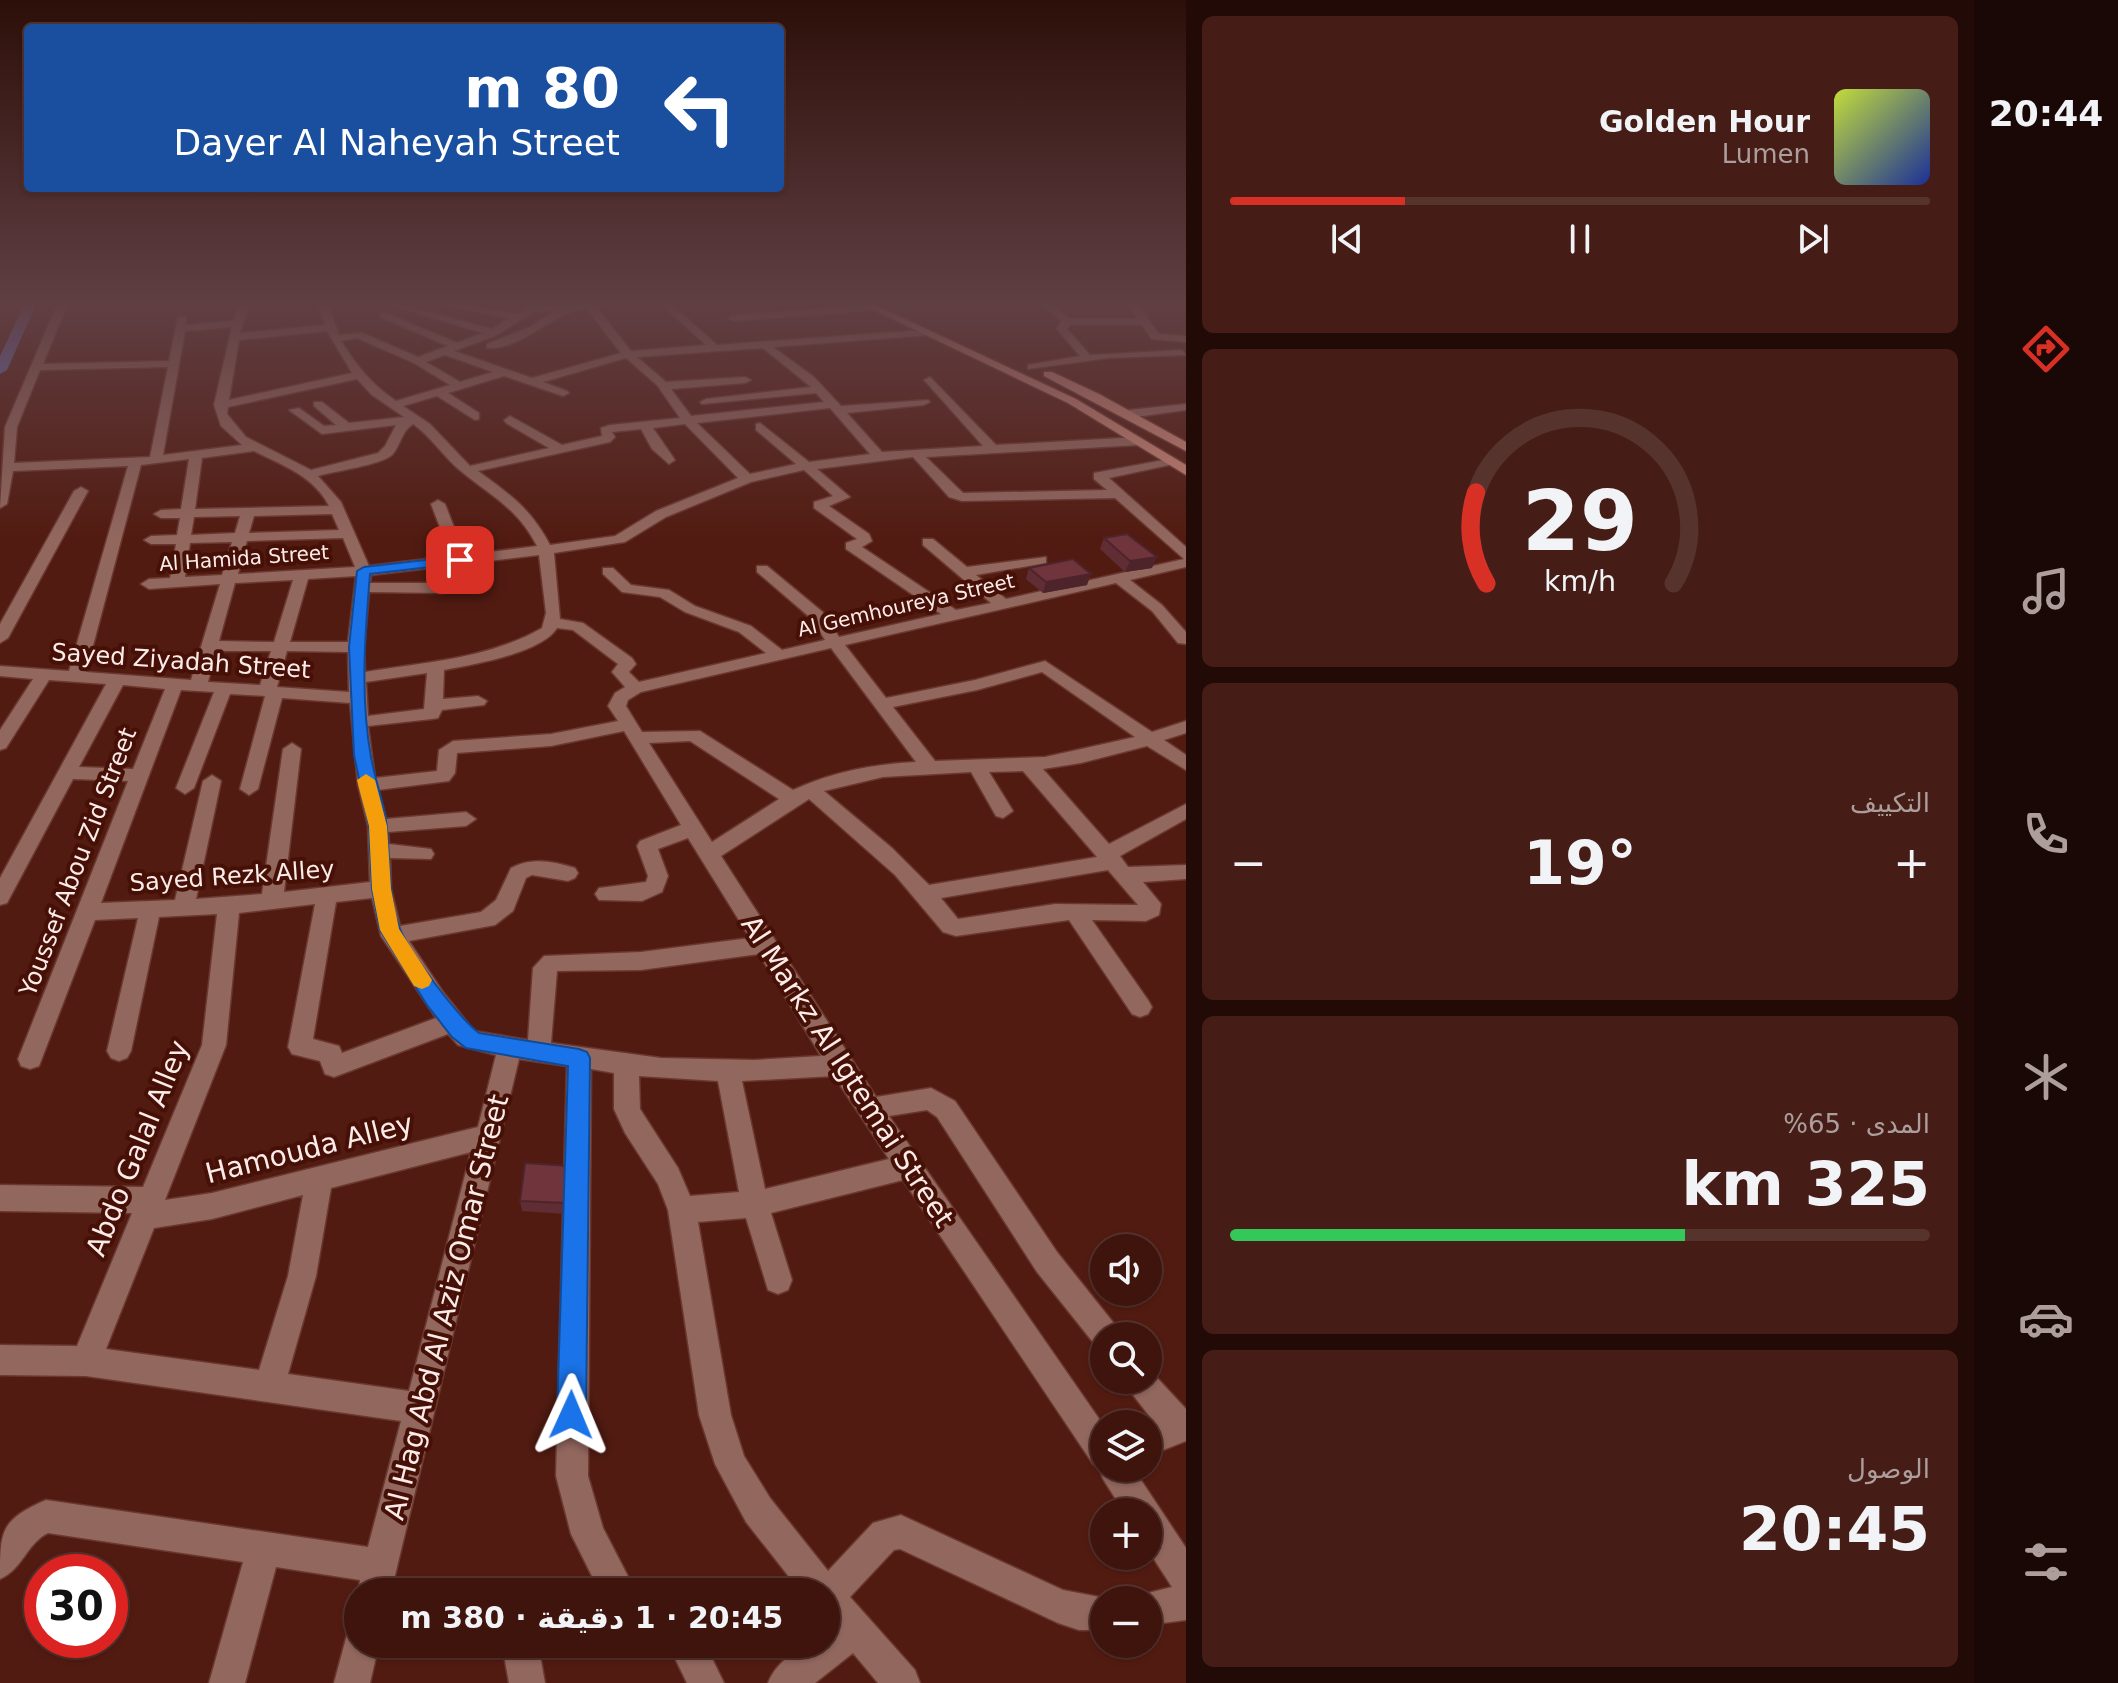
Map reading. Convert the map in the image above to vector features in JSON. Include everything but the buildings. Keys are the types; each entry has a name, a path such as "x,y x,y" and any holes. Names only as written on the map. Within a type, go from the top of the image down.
{"main road":[{"path":"1034,384 1072,401 1186,471"},
{"path":"1068,384 1186,447"},
{"path":"1072,401 1095,396"}],"street":[{"path":"0,504 11,427 31,384"},
{"path":"156,459 169,384"},
{"path":"225,384 220,405 225,423 232,432 256,447 309,474 326,490 364,571 356,647 357,688 367,785 381,850 381,889 392,936 453,1022 474,1041 626,1065 728,1071 840,1065"},
{"path":"220,405 320,384"},
{"path":"369,384 392,406 426,427 467,470 512,502 530,520 546,550 553,623 577,626 626,662 620,672 635,688 621,697 617,706 630,732"},
{"path":"455,384 459,386"},
{"path":"392,406 467,384"},
{"path":"540,384 563,393"},
{"path":"660,384 688,421 747,479"},
{"path":"663,386 697,384"},
{"path":"814,384 879,456"},
{"path":"933,384 993,449"},
{"path":"706,402 820,389"},
{"path":"439,392 475,416"},
{"path":"467,470 608,438 605,431 608,430 837,407 924,402"},
{"path":"318,404 346,427"},
{"path":"1129,414 1186,407"},
{"path":"295,410 320,429 411,420"},
{"path":"309,474 382,456 390,448 399,426 411,420"},
{"path":"510,420 560,449"},
{"path":"645,425 654,444 669,460"},
{"path":"760,427 843,498 819,505 864,539 851,546 954,616"},
{"name":"Al Hamida Street","path":"149,584 364,571 620,539 670,510 747,479 804,466 916,453 1139,441"},
{"path":"7,467 136,461 256,447"},
{"path":"916,453 954,494 962,497 1118,494"},
{"path":"177,583 196,455"},
{"path":"76,677 136,461"},
{"path":"1170,461 1099,475 1186,555"},
{"path":"0,638 81,491"},
{"path":"438,504 460,560"},
{"path":"161,514 338,510"},
{"path":"198,686 248,512"},
{"path":"151,540 348,534"},
{"path":"928,542 1002,604"},
{"path":"964,572 1041,560"},
{"name":"Al Gemhoureya Street","path":"635,688 1186,563"},
{"path":"762,569 819,617 834,642 932,770"},
{"path":"608,571 627,589 664,593 690,609 745,629 779,655"},
{"path":"249,789 281,646 302,575"},
{"path":"1121,580 1157,608 1184,640"},
{"path":"362,587 443,588"},
{"name":"Sayed Ziyadah Street","path":"0,671 271,692 357,688 436,664 524,644 540,636 553,623"},
{"path":"209,646 356,647"},
{"path":"359,722 432,714 436,664"},
{"path":"882,704 977,685 1045,666 1186,764"},
{"path":"0,744 44,674"},
{"path":"0,897 117,680"},
{"name":"Youssef Abou Zid Street","path":"30,1059 175,684"},
{"path":"185,788 224,688"},
{"path":"434,705 478,701"},
{"path":"707,855 801,795 854,776 1028,764 1100,754 1186,727"},
{"path":"367,785 442,777 446,773 448,750 453,747 630,732 694,735 801,795 884,849 926,893 951,926 959,929 1034,914 1149,911 1150,904 1028,764"},
{"name":"Al Markz Al Igtemai Street","path":"630,732 840,1065 1090,1432"},
{"path":"272,901 292,749"},
{"path":"977,767 1003,811"},
{"path":"68,773 139,775"},
{"path":"184,908 212,781"},
{"path":"1115,864 1186,811"},
{"path":"378,826 466,819"},
{"path":"606,894 642,893 655,887 658,876 647,846 691,829"},
{"path":"381,850 424,854"},
{"path":"926,893 1115,864 1186,872"},
{"path":"392,936 487,919 505,905 518,873 529,867 568,873"},
{"name":"Sayed Rezk Alley","path":"86,912 229,906 381,889"},
{"path":"327,895 299,1046 330,1053 334,1067 453,1022"},
{"name":"Abdo Galal Alley","path":"86,1361 214,1045 229,906"},
{"path":"119,1051 150,910"},
{"path":"1074,911 1140,1007"},
{"name":"Al Hag Abd Al Aziz Omar Street","path":"378,1578 488,1136 525,1050 544,968 552,962 641,961 764,945"},
{"path":"579,1058 572,1476 588,1534 612,1578"},
{"path":"626,1065 627,1109 634,1125 669,1177 682,1210 715,1415 731,1464 758,1510 812,1578"},
{"path":"728,1071 755,1204 778,1280"},
{"path":"870,1109 931,1099 946,1109 1047,1262 1095,1322"},
{"name":"Hamouda Alley","path":"0,1198 147,1208 212,1206 488,1136"},
{"path":"682,1210 755,1204 909,1166"},
{"path":"269,1387 302,1276 319,1179"},
{"path":"0,1360 86,1361 421,1408"},
{"path":"1153,1394 1182,1426 1162,1434"},
{"name":"Al Hag Abd Al Aziz Omar Street","path":"0,1562 28,1525 46,1516 264,1549 374,1578"},
{"path":"840,1580 885,1535 901,1532 1058,1606 1090,1613"},
{"path":"1162,1541 1186,1578"},
{"path":"227,1683 264,1549"},
{"path":"1162,1606 1186,1603"},
{"path":"840,1613 902,1683"},
{"path":"786,1683 854,1630"},
{"path":"352,1683 358,1658"},
{"path":"523,1658 527,1683"},
{"path":"693,1658 706,1683"}],"slow traffic":[{"path":"366,780 378,826 381,889 390,930 422,980"}],"route":[{"path":"460,560 364,571 356,647 362,755 378,826 381,889 390,930 435,999 466,1038 579,1058 571,1415"}]}
